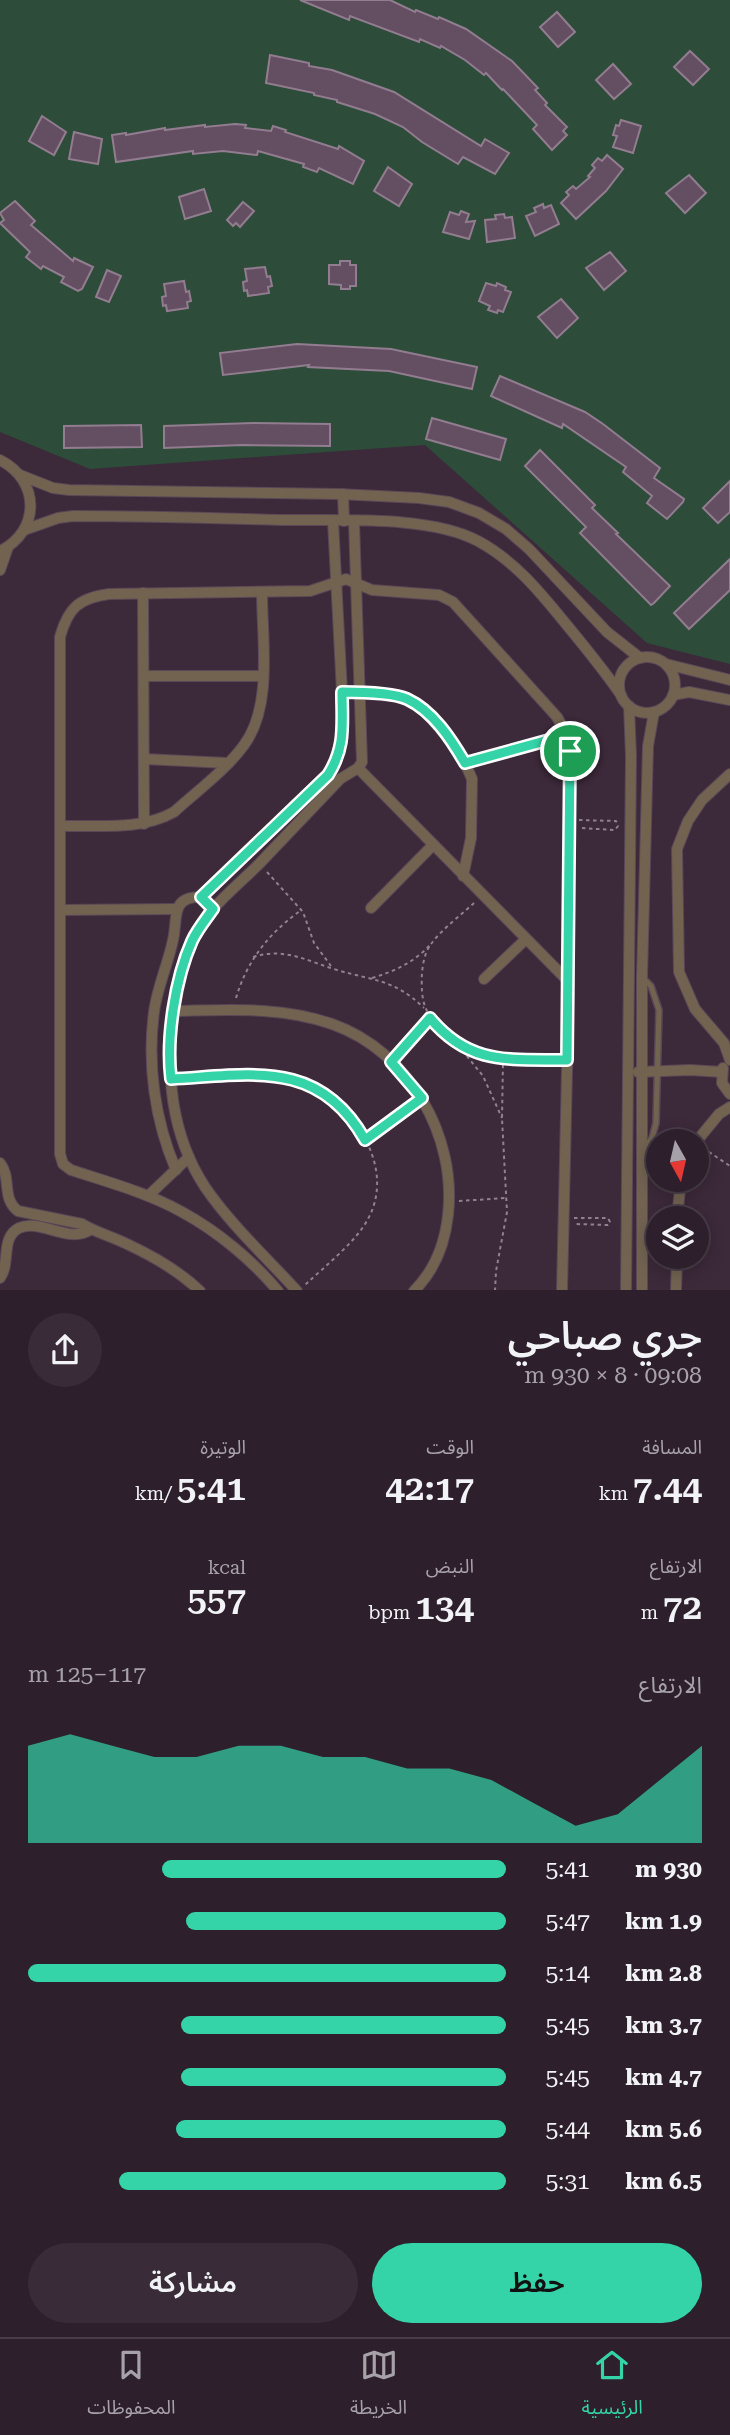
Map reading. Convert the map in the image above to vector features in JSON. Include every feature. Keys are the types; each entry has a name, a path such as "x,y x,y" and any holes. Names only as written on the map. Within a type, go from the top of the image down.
{"street":[{"path":"0,460 20,475 27,488 31,502 24,530"},
{"path":"20,475 53,488 69,490 343,494 449,502 479,513 506,529 529,549 607,632 640,658"},
{"path":"298,1290 224,1211 189,1157 179,1128 171,1079 170,1040 180,977 193,939 213,909 340,779 358,768 362,757 357,582 344,521 343,494"},
{"path":"0,570 4,549 24,530 50,520 73,516 419,524 476,540 501,555 524,574 606,673 629,706 641,712 654,712 666,705 675,688 673,675 666,664"},
{"path":"176,1170 165,1146 151,1054 154,1011 174,938 177,909 187,899 201,897 321,784 335,765 342,743 342,692 335,582 344,521"},
{"path":"278,1290 211,1229 148,1196 71,1170 63,1164 60,1154 60,637 65,620 76,605 91,596 310,591 323,589 346,579 372,590 439,595 453,602 557,717 567,735 570,751 569,982 562,1290"},
{"path":"143,593 144,824"},
{"path":"61,826 144,824 160,820 174,812 244,745 256,724 262,701 262,593"},
{"path":"621,695 620,682 624,669 640,658 654,658 666,664 730,680"},
{"path":"144,676 263,676"},
{"path":"342,692 404,697 421,706 452,742 472,779 471,838 463,876"},
{"path":"673,695 689,692 730,700"},
{"path":"626,1290 631,770 629,706"},
{"path":"642,1290 642,977 649,746 654,712"},
{"path":"342,743 360,742"},
{"path":"144,759 227,763"},
{"path":"358,768 569,982"},
{"path":"730,774 702,800 688,821 677,849 679,972 695,1009 724,1043 730,1060 722,1072 722,1083 730,1094"},
{"path":"371,908 433,845"},
{"path":"201,897 213,909"},
{"path":"61,910 177,909"},
{"path":"484,979 526,939"},
{"path":"174,1011 266,1009 334,1025 364,1041 391,1062 422,1098 440,1137 447,1169 449,1201 446,1231 436,1261 424,1287 414,1290"},
{"path":"628,1071 722,1072"},
{"path":"707,1129 719,1114 730,1107"},
{"path":"148,1196 189,1157"},
{"path":"0,1163 5,1171 8,1198 13,1207 23,1213 86,1225 90,1230 159,1260 200,1290"},
{"path":"0,1278 5,1269 7,1242 16,1230 27,1226 79,1234 90,1230"},
{"path":"676,1290 677,1269"}],"lane":[{"path":"642,977 651,986 659,1010 655,1130 649,1144 642,1151"}],"path":[{"path":"465,763 567,735"},
{"path":"616,821 618,826 615,830 569,824 616,821"},
{"path":"259,863 303,912 310,935 319,951 335,969"},
{"path":"371,979 410,963 482,895"},
{"path":"233,1010 239,988 253,957 270,936 300,911"},
{"path":"430,944 423,970 423,997 430,1018 447,1037 472,1052 503,1059 567,1060"},
{"path":"253,957 289,953 396,986 426,1010"},
{"path":"391,1062 430,1018"},
{"path":"457,1044 483,1076 502,1119"},
{"path":"495,1290 496,1271 508,1212 502,1119 503,1059"},
{"path":"171,1079 264,1074 297,1080 317,1090 342,1109 365,1140 375,1162 377,1191 372,1210 358,1233 298,1290"},
{"path":"365,1140 422,1098"},
{"path":"709,1152 730,1166"},
{"path":"449,1201 507,1198"},
{"path":"608,1218 610,1222 608,1225 564,1221 608,1218"}],"green space":[{"path":"0,0 730,0 730,664 647,643 425,445 90,469 0,432"}],"building":[{"path":"300,0 390,0 415,12 416,10 438,19 439,17 466,29 512,61 538,88 535,90 547,103 545,105 567,127 563,131 567,135 552,150 533,129 537,125 486,73 484,75 441,46 440,48 420,39 419,42 350,16 349,20"},
{"path":"557,12 575,32 558,47 540,27"},
{"path":"690,51 709,69 693,85 674,67"},
{"path":"270,55 309,63 309,66 332,70 394,92 481,146 485,139 509,153 495,174 463,157 458,164 403,127 375,114 314,93 266,83"},
{"path":"613,64 631,84 614,99 596,80"},
{"path":"42,116 66,132 54,155 29,141"},
{"path":"621,120 641,126 633,153 613,147 617,136 613,135"},
{"path":"235,124 271,131 273,126 338,149 339,146 364,161 353,184 319,168 317,172 303,167 304,164 258,151 257,155 223,151 193,154 193,151 116,162 112,135 165,128"},
{"path":"74,132 102,139 98,164 69,159"},
{"path":"607,155 623,169 606,191 576,219 561,203 569,195 566,192 573,186 576,189 590,177 588,176 595,168 592,165 598,158 602,161"},
{"path":"388,167 412,184 399,206 374,191"},
{"path":"689,175 706,193 685,213 666,193"},
{"path":"204,189 211,211 185,219 179,197"},
{"path":"15,201 35,221 31,225 73,261 74,258 93,267 82,289 78,291 61,282 64,277 43,266 41,269 26,257 30,252 0,223 4,220 0,213"},
{"path":"243,202 254,211 240,227 236,223 233,226 227,220"},
{"path":"543,204 544,208 551,205 559,224 535,236 526,216 536,212 534,208"},
{"path":"461,211 469,214 466,222 475,221 469,239 443,232 450,212 459,215"},
{"path":"504,214 505,218 512,217 515,238 487,242 485,220 496,219 495,215"},
{"path":"610,252 626,271 604,290 586,268"},
{"path":"340,261 350,261 350,265 356,265 356,286 350,286 350,289 329,284 329,265 340,265"},
{"path":"265,267 272,286 268,287 269,293 248,296 243,282 247,281 245,269"},
{"path":"107,270 121,276 109,302 96,297"},
{"path":"184,281 191,301 187,302 188,308 167,311 162,297 166,296 164,284"},
{"path":"486,283 496,286 497,283 511,292 503,312 488,310 490,306 479,301"},
{"path":"561,299 578,318 557,338 538,317"},
{"path":"297,344 391,349 477,367 472,389 389,371 308,367 309,365 223,375 220,353"},
{"path":"500,376 585,412 603,424 660,468 654,478 684,499 683,502 667,519 647,503 652,496 623,472 626,467 563,424 562,428 491,396"},
{"path":"432,418 506,439 500,460 426,439"},
{"path":"330,424 330,446 164,448 164,426"},
{"path":"141,425 142,447 64,448 64,426"},
{"path":"540,450 595,505 592,508 618,533 616,534 670,586 654,603 651,605 580,533 586,527 525,466"},
{"path":"730,481 730,512 718,523 703,508"},
{"path":"730,559 730,590 689,629 674,613"}],"route":[{"path":"342,692 404,697 421,706 452,742 465,763 567,735 570,751 567,1060 503,1059 472,1052 447,1037 430,1018 391,1062 422,1098 365,1140 342,1109 327,1096 297,1080 264,1074 171,1079 170,1040 177,988 193,939 213,909 201,897 321,784 335,765 342,743 342,692"}]}
